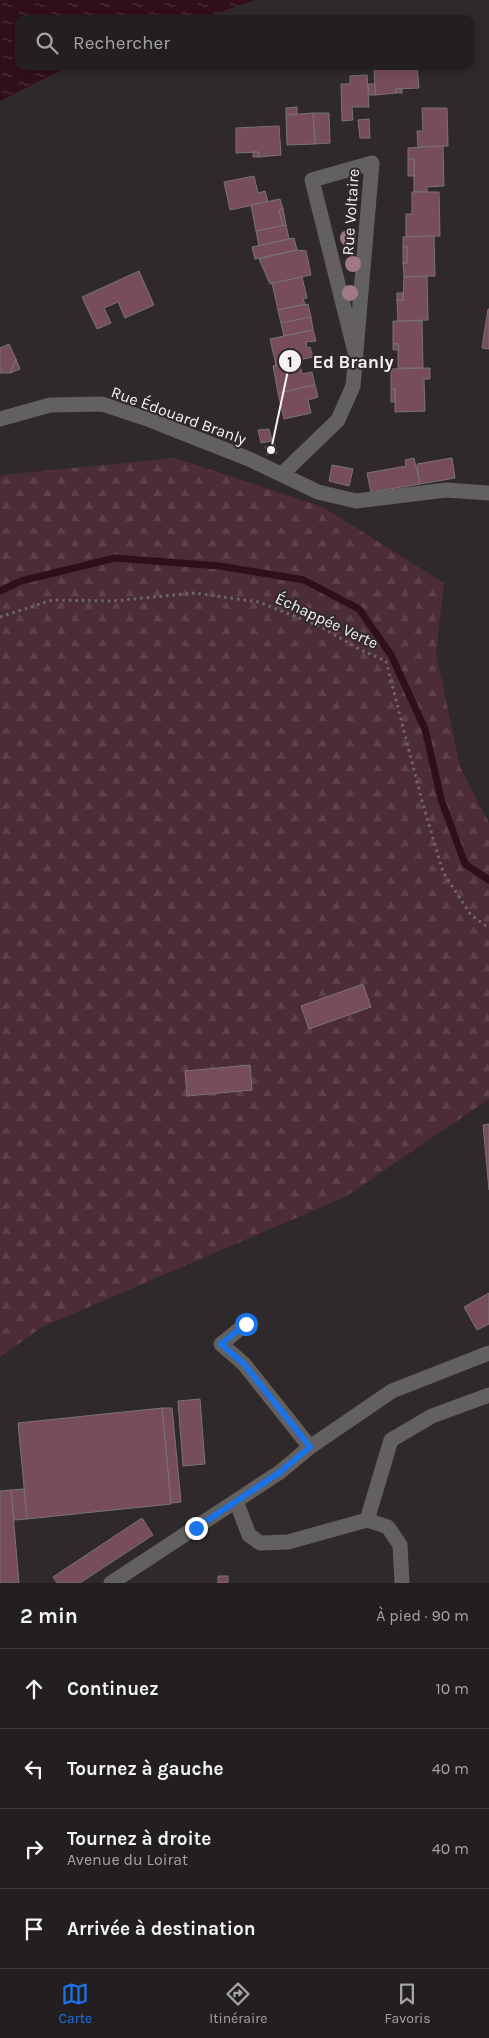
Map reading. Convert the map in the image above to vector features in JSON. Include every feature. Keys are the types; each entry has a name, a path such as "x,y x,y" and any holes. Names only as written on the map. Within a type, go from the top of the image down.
{"street":[{"name":"Rue Voltaire","path":"282,474 338,420 353,386 356,356 372,163 312,180 356,356"},
{"name":"Rue Édouard Branly","path":"0,419 50,405 102,404 150,420 282,474 318,492 356,501 446,490 489,493"},
{"path":"246,1324 221,1344 244,1364 310,1447"},
{"path":"111,1583 135,1577 236,1502 280,1472 310,1447 392,1391 489,1353"},
{"path":"367,1520 391,1440 432,1416 489,1395"},
{"path":"236,1502 249,1534 260,1543 288,1542 367,1520 388,1527 400,1545 402,1583"}],"path":[{"name":"Échappée Verte","path":"0,617 52,600 112,601 195,593 259,602 319,626 359,649 386,661 422,801 444,872 471,915 489,928"}],"green space":[{"path":"175,458 323,507 444,583 436,653 460,767 489,823 489,1099 345,1197 42,1327 0,1357 0,477 2,475"}],"water":[{"path":"0,0 255,0 212,15 15,15 15,70 61,70 0,101"}],"building":[{"path":"374,70 417,70 419,88 396,89 396,93 375,95"},
{"path":"367,75 369,107 352,107 353,120 342,121 341,84 350,84 350,76"},
{"path":"368,84 375,84 375,95 369,95"},
{"path":"396,89 402,89 402,93 396,93"},
{"path":"297,107 297,114 286,115 286,108"},
{"path":"422,108 447,108 448,146 418,147 417,131 423,131"},
{"path":"313,113 329,113 330,143 315,144"},
{"path":"313,113 315,144 287,145 286,115"},
{"path":"369,119 370,138 360,138 358,120"},
{"path":"279,126 281,155 259,157 258,152 236,153 236,128"},
{"path":"443,146 444,186 427,187 427,192 414,192 414,159 408,159 408,148"},
{"path":"253,152 258,152 259,157 253,157"},
{"path":"408,159 414,159 414,176 408,176"},
{"path":"254,176 258,193 265,191 268,202 230,210 224,182"},
{"path":"412,192 439,192 440,236 406,237 406,214 412,214"},
{"path":"280,199 283,209 279,210 283,226 256,231 251,205"},
{"path":"283,209 286,225 283,226 279,210"},
{"path":"286,225 289,239 259,246 256,231"},
{"path":"434,236 435,276 404,277 403,263 407,263 407,247 403,247 403,237"},
{"path":"294,238 297,250 255,259 252,247"},
{"path":"403,247 407,247 407,263 403,263"},
{"path":"297,250 306,251 311,275 270,284 259,259"},
{"path":"139,271 154,305 125,318 118,302 104,308 111,323 97,329 82,297"},
{"path":"427,276 428,320 398,321 397,300 403,300 404,277"},
{"path":"302,277 307,298 303,299 305,304 278,310 272,283"},
{"path":"397,293 403,293 403,300 397,300"},
{"path":"308,304 311,317 281,323 278,310"},
{"path":"489,309 489,349 482,348"},
{"path":"311,317 313,330 284,336 281,323"},
{"path":"393,321 422,321 423,368 398,368 398,344 393,344"},
{"path":"313,330 316,341 306,342 307,348 310,347 313,357 276,365 270,339"},
{"path":"9,344 16,359 10,373 0,373 0,348"},
{"path":"393,344 398,344 399,350 393,350"},
{"path":"16,359 20,369 10,373"},
{"path":"299,360 302,374 312,372 315,385 278,393 273,366"},
{"path":"430,368 430,379 424,379 425,411 395,412 395,389 391,389 391,369"},
{"path":"315,385 318,397 308,400 311,413 284,419 278,393"},
{"path":"391,389 395,389 395,402 391,402"},
{"path":"269,429 272,441 261,443 258,430"},
{"path":"275,445 277,453 267,455 265,447"},
{"path":"414,458 420,484 371,492 367,473 406,466 405,460"},
{"path":"452,458 455,478 420,484 417,464"},
{"path":"332,465 353,469 349,486 329,481"},
{"path":"363,984 371,1007 309,1029 301,1006"},
{"path":"250,1065 252,1090 187,1096 185,1071"},
{"path":"489,1124 489,1190 483,1125"},
{"path":"489,1293 489,1324 477,1330 464,1307"},
{"path":"200,1399 205,1464 183,1466 178,1401"},
{"path":"162,1408 172,1408 181,1502 171,1503"},
{"path":"162,1408 171,1504 27,1519 18,1423"},
{"path":"24,1489 27,1519 14,1520 11,1490"},
{"path":"11,1490 19,1583 0,1583 0,1491"},
{"path":"142,1518 153,1535 80,1583 57,1583 53,1577"},
{"path":"218,1576 228,1576 228,1583 218,1583"}],"waterway":[{"path":"0,591 21,581 115,558 220,566 304,580 359,609 391,655 425,729 441,799 465,864 489,880"}],"place":[{"name":"Ed Branly","path":"271,450"}],"route":[{"path":"196,1528 280,1472 310,1447 244,1364 221,1344 246,1324"}]}
